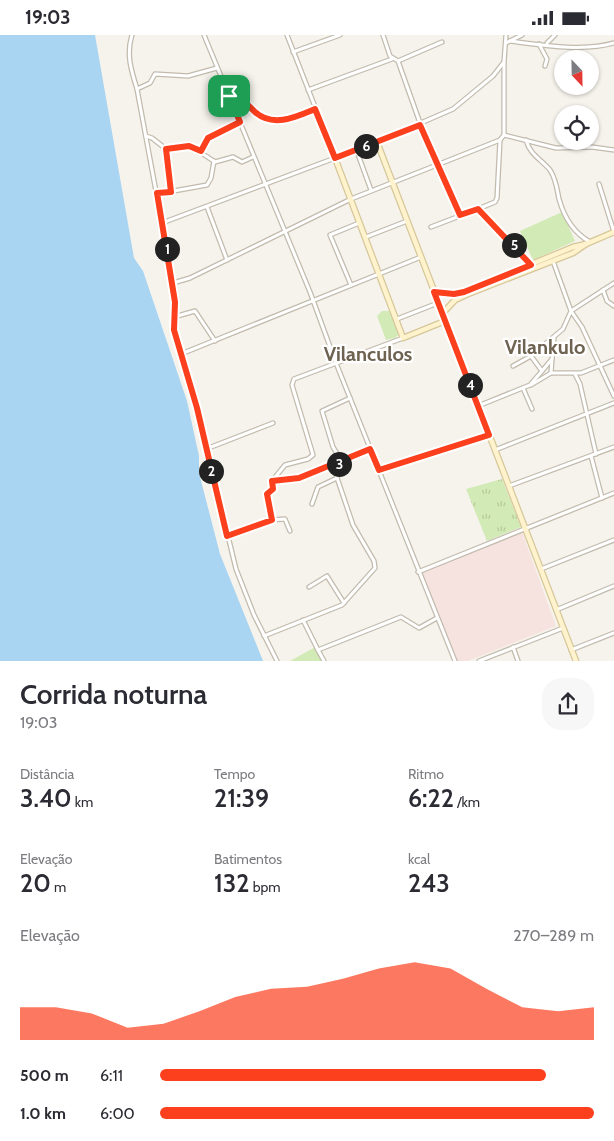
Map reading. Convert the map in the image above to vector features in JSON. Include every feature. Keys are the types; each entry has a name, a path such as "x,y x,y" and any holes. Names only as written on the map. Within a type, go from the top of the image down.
{"main road":[{"path":"445,321 403,337 335,158 377,142 576,661"},
{"path":"434,292 454,294 464,292 569,248 576,248 614,233"},
{"path":"569,248 571,254"},
{"path":"442,314 460,297 571,254 576,248"}],"street":[{"path":"132,35 129,55 173,283 175,302 174,330 240,580 277,661"},
{"path":"204,35 285,230 350,399 455,661"},
{"path":"162,223 335,158 287,35"},
{"path":"294,52 340,35"},
{"path":"383,35 392,59"},
{"path":"173,283 190,278 350,199 500,140 504,135 506,35"},
{"path":"506,43 522,35"},
{"path":"546,44 555,35"},
{"path":"510,41 601,46 614,43"},
{"path":"308,90 392,59 398,61 442,42"},
{"path":"538,43 547,59 545,66"},
{"path":"398,61 420,125 460,215"},
{"path":"377,142 420,125 459,105 493,76 504,62"},
{"path":"137,89 150,83 155,74 188,77 217,68"},
{"path":"229,96 242,100 262,117 270,120 291,119 315,109"},
{"path":"201,151 208,138 240,122"},
{"path":"504,135 556,148 592,147 614,150"},
{"path":"146,136 152,138 166,149 171,192"},
{"path":"431,227 495,201 497,198 500,140"},
{"path":"526,140 531,153 551,172 558,188 560,200 575,231 589,243"},
{"path":"166,149 189,146 201,151 214,161 233,157 242,161 254,157"},
{"path":"356,149 371,190"},
{"path":"157,193 207,185 211,178 214,161"},
{"path":"599,184 614,233"},
{"path":"207,207 227,259"},
{"path":"478,209 531,265"},
{"path":"366,237 407,221"},
{"path":"351,285 330,235 360,223"},
{"path":"181,355 421,257"},
{"path":"552,260 571,311 582,327 614,396"},
{"path":"513,366 531,356 554,338 563,329 571,311 614,283"},
{"path":"603,290 607,301 614,307"},
{"path":"397,319 438,303"},
{"path":"174,317 195,311 215,341"},
{"path":"272,520 267,494 273,489 272,481 285,465 308,459 313,455 292,385 294,379 403,337"},
{"path":"551,373 554,338"},
{"path":"531,356 542,371"},
{"path":"530,385 552,359"},
{"path":"478,406 530,385 551,373 581,373 614,360"},
{"path":"575,373 580,384 596,454"},
{"path":"580,384 581,373"},
{"path":"523,388 532,409"},
{"path":"342,462 334,447 322,411 350,399"},
{"path":"495,450 614,403"},
{"path":"206,449 273,423"},
{"path":"379,470 489,435"},
{"path":"509,487 614,447"},
{"path":"272,481 299,478 333,466 370,449"},
{"path":"591,456 602,498"},
{"path":"264,636 344,603 372,572 375,565 353,525 333,466"},
{"path":"312,504 318,487 337,478"},
{"path":"418,571 614,493"},
{"path":"227,536 272,520 285,519 290,531"},
{"path":"540,569 614,540"},
{"path":"415,562 426,568"},
{"path":"309,587 327,576 344,603"},
{"path":"556,610 614,586"},
{"path":"318,650 401,617 419,628 437,618"},
{"path":"303,620 324,661"},
{"path":"479,661 563,628"},
{"path":"571,650 614,633"},
{"path":"514,647 518,661"}],"shaded area":[{"path":"522,532 556,626 468,661 456,661 421,573"}],"green space":[{"path":"562,212 575,241 533,260 520,231"},
{"path":"382,311 389,311 394,320 398,335 395,338 386,340 377,316"},
{"path":"502,479 521,527 487,541 466,489"},
{"path":"317,646 323,661 290,661"}],"water":[{"path":"0,35 95,35 134,258 143,271 187,401 199,456 199,473 220,554 263,661 0,661"}],"district":[{"name":"Vilankulo","path":"545,347"},
{"name":"Vilanculos","path":"368,354"}],"route":[{"path":"229,96 242,100 256,113 270,120 291,119 315,109 335,158 420,125 431,154 443,172 460,215 478,209 531,265 464,292 454,294 434,292 489,435 414,457 379,470 370,449 333,466 299,478 272,481 273,489 267,492 267,494 272,520 227,536 197,408 173,327 175,302 173,283 157,193 171,192 166,149 189,146 201,151 208,138 240,122 229,96"}]}
